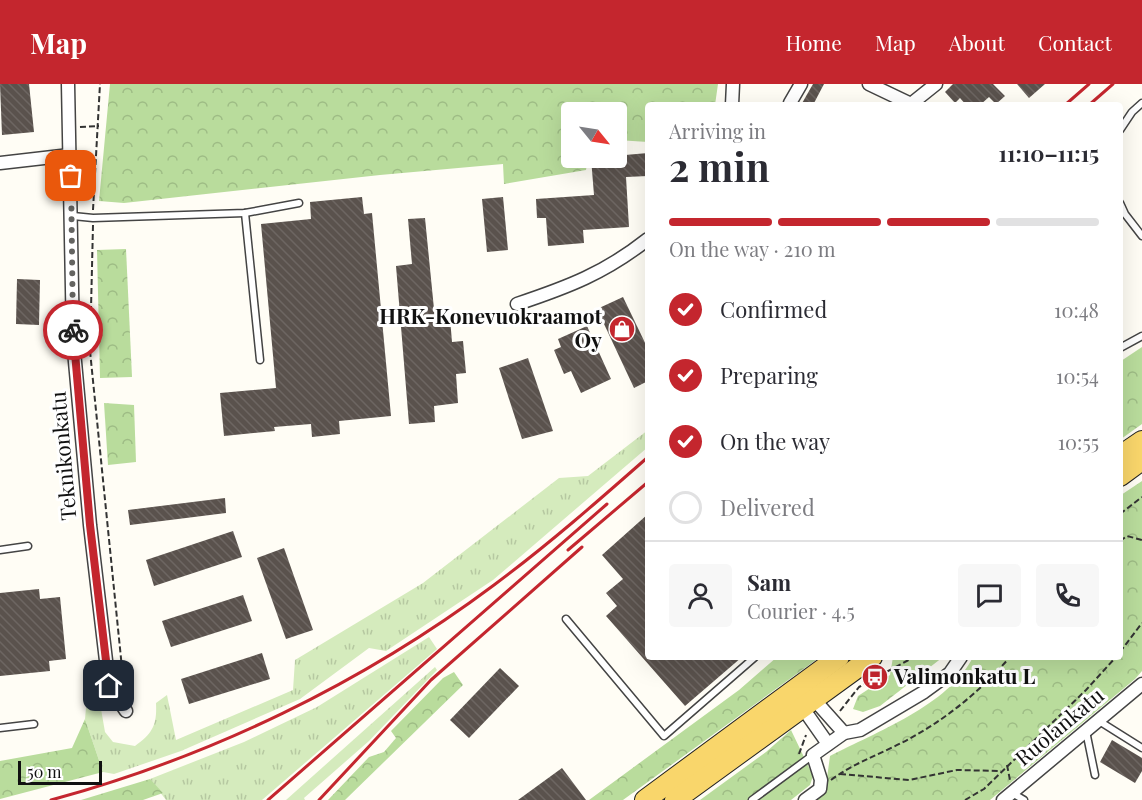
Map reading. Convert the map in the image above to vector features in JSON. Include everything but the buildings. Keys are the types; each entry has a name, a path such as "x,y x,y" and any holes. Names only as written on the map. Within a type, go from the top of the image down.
{"main road":[{"path":"1123,454 1142,441"},
{"path":"1123,474 1142,460"},
{"path":"645,800 835,660"},
{"path":"675,800 868,660"}],"street":[{"name":"Teknikonkatu","path":"68,84 73,216 73,340 90,525 109,686 126,711"},
{"path":"732,102 733,84"},
{"path":"791,102 801,84"},
{"path":"869,84 908,102"},
{"path":"914,102 936,84"},
{"path":"0,163 70,155"},
{"path":"516,304 579,283 626,256 645,241"},
{"path":"805,800 820,789 821,780 808,759 844,733 860,730 924,692 950,673 959,660"},
{"name":"Ruolankatu","path":"1009,798 1142,684"},
{"path":"797,688 808,703 816,728 828,744"},
{"path":"808,703 831,717 844,733"}],"lane":[{"path":"1123,126 1132,112 1142,103"},
{"path":"73,216 93,218 245,213 300,203"},
{"path":"1123,210 1142,237"},
{"path":"245,213 260,360"},
{"path":"1123,346 1142,336"},
{"path":"0,550 28,546"},
{"path":"566,619 664,736 752,660"},
{"path":"1098,720 1142,748"},
{"path":"0,728 34,724"},
{"path":"1086,731 1095,775"},
{"path":"752,800 808,759"},
{"path":"1009,798 1024,800"}],"path":[{"path":"100,84 93,218 90,351 124,688"},
{"path":"69,128 99,126"},
{"path":"1123,512 1142,497"},
{"path":"1123,539 1127,536 1142,540"},
{"path":"1123,648 1142,622"},
{"path":"831,717 838,713 859,687 908,660"},
{"path":"820,789 840,774 927,728 970,697 1007,660"},
{"path":"965,800 984,789 1086,690 1113,660"},
{"path":"808,759 798,753 807,734 816,728"},
{"path":"840,774 909,780 957,770 1002,771"}],"green space":[{"path":"110,84 718,84 715,102 645,102 645,142 627,141 627,102 561,102 561,168 586,168 586,170 504,184 503,164 124,203 99,201"},
{"path":"126,249 132,377 100,378 97,250"},
{"path":"1142,347 1142,424 1123,438 1123,360"},
{"path":"104,403 134,405 136,462 108,465"},
{"path":"645,432 645,450 493,580 386,651 369,648 300,699 181,751 114,774 103,772 85,719 86,708 101,709 105,732 113,742 135,746 153,728 156,703 167,695 176,740 293,690 295,660 423,583 559,478 588,476"},
{"path":"1142,481 1142,671 1135,679 990,800 816,800 825,793 830,756 910,716 947,689 962,674 971,660 1123,660 1123,494"},
{"path":"429,637 437,649 262,800 166,800 150,779 244,742 317,707"},
{"path":"774,660 816,660 623,800 589,800 739,690"},
{"path":"892,660 939,660 880,706 863,712 853,709 858,696 890,675"},
{"path":"435,667 437,670 369,741 304,798 305,800 286,800"},
{"path":"454,672 463,685 345,800 328,800 369,757 384,752 396,738 391,731 443,678"},
{"path":"85,719 103,772 0,799 0,761 72,748"},
{"path":"791,730 813,776 810,785 791,800 700,800 766,752"},
{"path":"150,779 163,793 143,800 81,800"}],"railway":[{"path":"1068,102 1089,84"},
{"path":"1092,102 1113,84"},
{"path":"51,800 169,762 226,739 338,685 444,621 494,585 553,539 645,460"},
{"path":"568,550 645,485"},
{"path":"268,800 607,504"},
{"path":"319,800 431,680 582,547"}],"way so far":[{"path":"71,176 73,330"}],"place":[{"name":"HRK-Konevuokraamot Oy","path":"622,329"},
{"name":"Valimonkatu L","path":"875,677"}],"route":[{"path":"73,330 90,525 109,686"}]}
